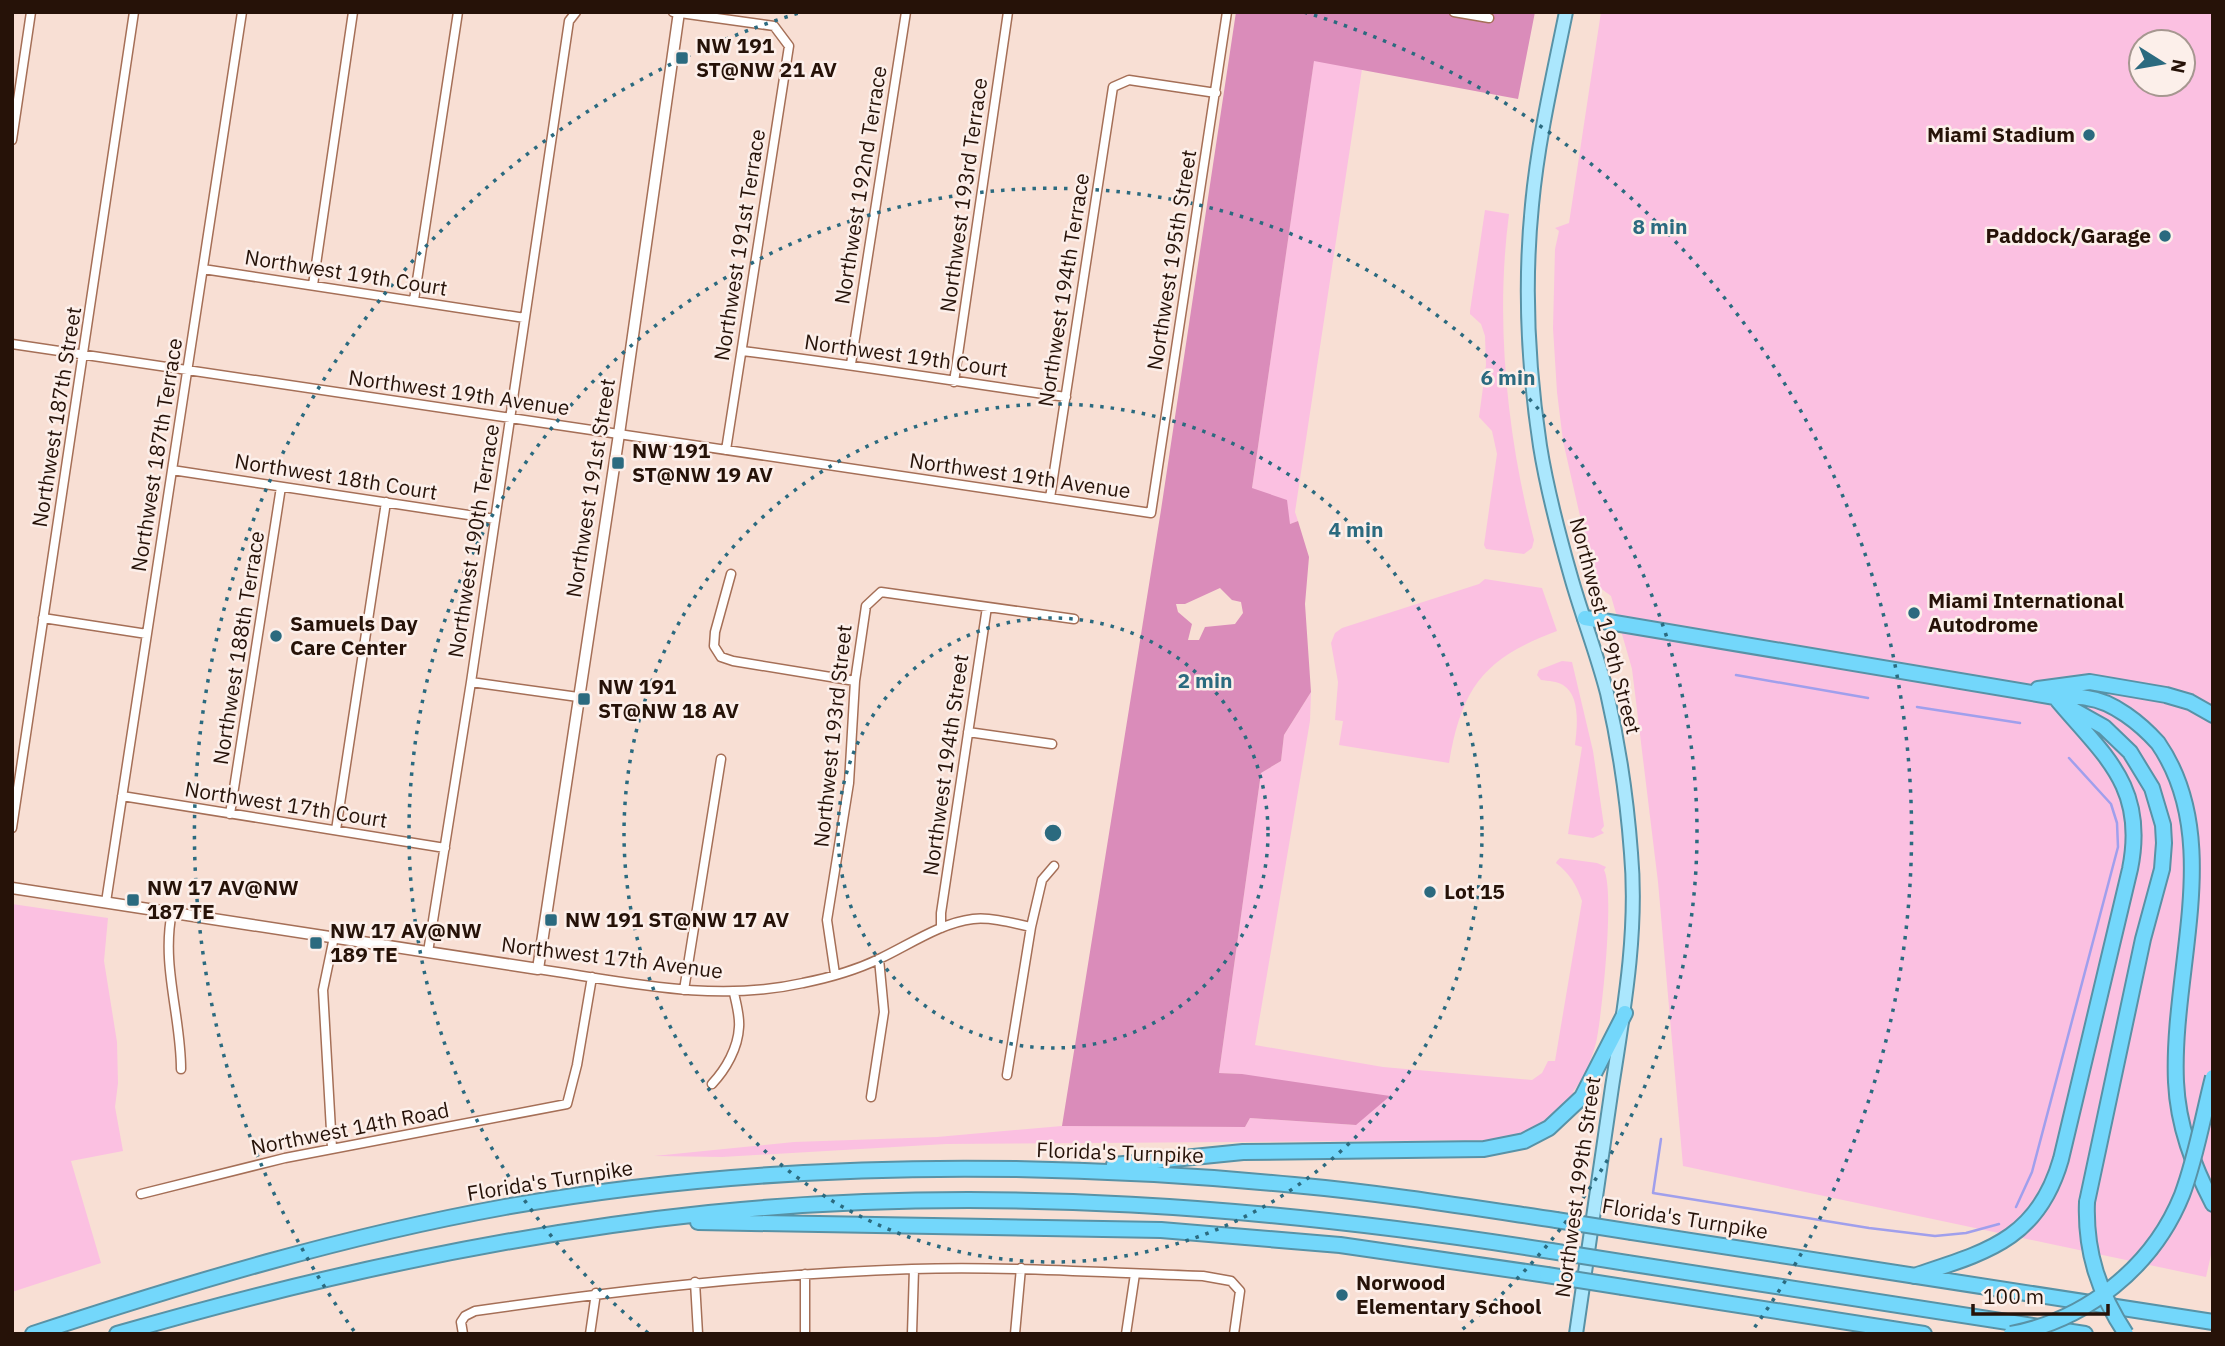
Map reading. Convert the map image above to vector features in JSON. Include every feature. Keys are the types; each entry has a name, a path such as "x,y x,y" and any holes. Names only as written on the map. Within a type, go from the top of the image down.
{"highway":[{"path":"1584,618 2055,696 2090,698 2116,709 2139,724 2171,756 2193,801 2200,830 2202,890 2185,981 2176,1082 2186,1140 2212,1203"},
{"path":"2025,691 2090,682 2166,695 2190,702 2213,715"},
{"path":"2055,696 2082,716 2104,727 2130,752 2152,788 2164,834 2162,869 2143,939 2087,1202 2086,1225 2092,1266 2126,1334"},
{"path":"1914,1276 1979,1254 2000,1245 2018,1232 2045,1199 2061,1159 2130,869 2135,833 2128,797 2119,774 2055,696"},
{"path":"1062,1171 1243,1152 1484,1149 1512,1145 1549,1128 1582,1097 1625,1013"},
{"path":"2011,1334 2046,1325 2091,1303 2126,1276 2153,1246 2181,1197 2192,1164 2213,1077"},
{"name":"Florida's Turnpike","path":"33,1334 189,1284 314,1248 457,1216 659,1186 797,1175 920,1170 1062,1171 1216,1178 1298,1185 1556,1220 2213,1322"},
{"path":"117,1334 284,1290 557,1232 712,1213 836,1204 980,1200 1087,1202 1302,1216 1399,1228 2085,1334"},
{"path":"640,1221 996,1225 1184,1231 1340,1245 1918,1333"}],"main road":[{"name":"Northwest 199th Street","path":"1566,12 1545,117 1532,203 1527,284 1531,367 1540,447 1558,526 1615,732 1632,857 1631,932 1625,1013 1576,1334"}],"street":[{"path":"12,139 31,12"},
{"name":"Northwest 187th Street","path":"12,828 134,12"},
{"name":"Northwest 187th Terrace","path":"106,902 242,12"},
{"path":"313,285 353,12"},
{"path":"414,300 458,12"},
{"name":"Northwest 190th Terrace","path":"428,952 569,22 576,12"},
{"path":"673,12 679,13"},
{"name":"Northwest 192nd Terrace","path":"851,364 906,12"},
{"name":"Northwest 193rd Terrace","path":"954,382 1008,12"},
{"name":"Northwest 195th Street","path":"1151,513 1227,12"},
{"path":"1454,12 1489,18"},
{"name":"Northwest 191st Terrace","path":"679,13 774,26 789,46 726,450"},
{"name":"Northwest 191st Street","path":"537,969 619,434 679,13"},
{"name":"Northwest 194th Terrace","path":"1050,498 1113,87 1129,80 1216,93"},
{"name":"Northwest 19th Court","path":"203,269 525,318"},
{"name":"Northwest 19th Avenue","path":"12,344 1151,513"},
{"name":"Northwest 19th Court","path":"741,351 851,364 954,382 1066,397"},
{"name":"Northwest 18th Court","path":"172,470 495,519"},
{"name":"Northwest 188th Terrace","path":"230,814 281,487"},
{"path":"336,830 386,502"},
{"path":"731,574 715,632 714,646 721,657 855,681"},
{"name":"Northwest 193rd Street","path":"835,974 827,920 849,783 855,681 866,606 881,592 987,607"},
{"path":"987,607 1073,619"},
{"name":"Northwest 194th Street","path":"941,928 941,913 987,607"},
{"path":"43,618 147,635"},
{"path":"471,682 578,697"},
{"path":"968,732 1052,744"},
{"path":"684,990 721,759"},
{"name":"Northwest 17th Court","path":"122,796 445,848"},
{"path":"1007,1075 1031,926 1042,880 1054,866"},
{"name":"Northwest 17th Avenue","path":"12,888 592,977 684,990 734,993 805,983 835,974 879,959 941,928 972,919 1031,926"},
{"path":"172,912 167,938 168,964 181,1069"},
{"path":"332,1148 323,990 334,937"},
{"path":"872,1097 884,1012 879,959"},
{"name":"Northwest 14th Road","path":"141,1194 332,1148 566,1104 577,1065 592,977"},
{"path":"712,1084 726,1067 736,1041 739,1027 734,993"},
{"path":"1015,1334 1021,1268"},
{"path":"463,1334 461,1322 475,1311 596,1293 805,1274 1021,1268 1203,1276 1231,1281 1240,1292 1234,1334"},
{"path":"912,1334 914,1269"},
{"path":"805,1274 805,1334"},
{"path":"1126,1334 1135,1274"},
{"path":"695,1282 698,1334"},
{"path":"590,1334 596,1293"}],"shaded area":[{"path":"1236,12 1535,12 1518,99 1314,61 1252,488 1287,500 1290,524 1298,521 1309,557 1305,604 1311,692 1284,735 1281,761 1261,773 1219,1073 1390,1096 1356,1125 1250,1118 1245,1127 1062,1126 1161,510","holes":["1220,588 1232,600 1241,602 1243,613 1235,624 1205,627 1199,640 1188,640 1192,624 1178,612 1176,604 1185,604"]},
{"name":"Miami International Autodrome","path":"1601,12 2213,12 2213,1246 2206,1277 1683,1166 1658,882 1632,669 1611,596 1599,587 1563,441 1553,328 1555,249 1559,231 1555,228 1569,223"},
{"path":"1314,60 1362,69 1295,512 1298,521 1290,524 1252,488"},
{"path":"1485,210 1509,214 1503,295 1506,378 1517,460 1534,540 1532,548 1524,554 1486,549 1484,545 1497,454 1492,431 1479,417 1486,365 1485,336 1481,324 1470,311"},
{"path":"1485,579 1542,588 1557,631 1512,652 1481,678 1461,714 1449,763 1339,745 1343,721 1335,720 1338,682 1331,643 1335,633 1342,628 1479,584"},
{"path":"1562,661 1572,662 1593,751 1604,826 1601,830 1604,833 1593,838 1568,834 1582,747 1575,745 1576,713 1573,697 1563,685 1541,680 1537,675 1539,670"},
{"path":"1311,692 1310,721 1255,1045 1383,1067 1532,1080 1542,1073 1548,1061 1555,1061 1582,901 1572,880 1556,863 1560,858 1597,863 1606,867 1608,927 1596,1043 1587,1069 1573,1092 1576,1096 1549,1119 1531,1129 1497,1140 946,1144 722,1157 654,1156 794,1142 937,1137 1062,1126 1245,1127 1250,1118 1356,1125 1242,1074 1219,1073 1261,773 1281,761 1284,735"},
{"path":"12,904 108,918 104,961 117,1042 118,1083 115,1107 123,1151 71,1161 101,1263 12,1292"}],"waterway":[{"path":"1736,675 1868,698"},
{"path":"1917,707 2020,723"},
{"path":"2016,1207 2032,1172 2118,847 2117,823 2111,804 2069,758"},
{"path":"1661,1139 1653,1193 1935,1236 1966,1233 1999,1224"}],"place":[{"name":"NW 191 ST@NW 21 AV","path":"682,58"},
{"name":"Miami Stadium","path":"2089,135"},
{"name":"Paddock/Garage","path":"2165,236"},
{"name":"NW 191 ST@NW 19 AV","path":"618,463"},
{"name":"Miami International Autodrome","path":"1914,613"},
{"name":"Samuels Day Care Center","path":"276,636"},
{"name":"NW 191 ST@NW 18 AV","path":"584,699"},
{"name":"Lot 15","path":"1430,892"},
{"name":"NW 17 AV@NW 187 TE","path":"133,900"},
{"name":"NW 191 ST@NW 17 AV","path":"551,920"},
{"name":"NW 17 AV@NW 189 TE","path":"316,943"},
{"name":"Norwood Elementary School","path":"1342,1295"}]}
